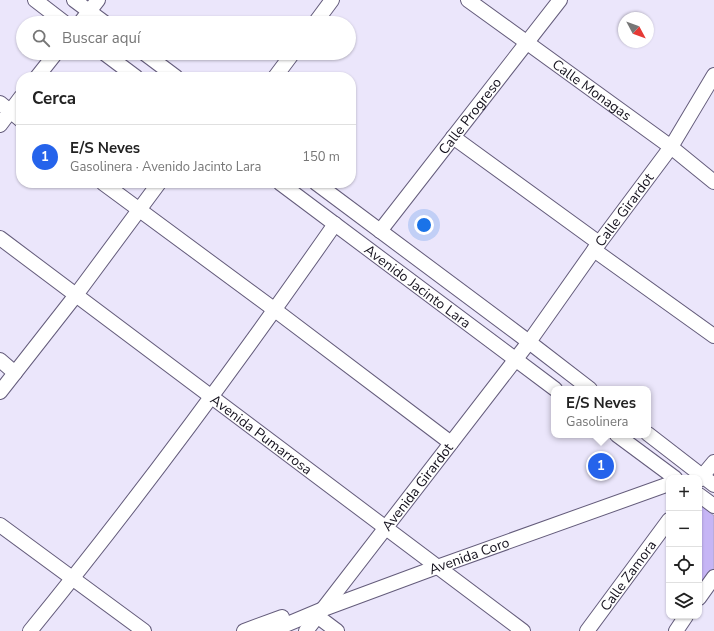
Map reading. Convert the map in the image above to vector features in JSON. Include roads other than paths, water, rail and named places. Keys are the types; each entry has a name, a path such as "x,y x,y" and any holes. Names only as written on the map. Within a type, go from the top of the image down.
{"street":[{"path":"35,0 56,16"},
{"path":"74,0 93,6 100,16"},
{"path":"320,16 332,0"},
{"name":"Calle Monagas","path":"468,0 670,147 714,182"},
{"name":"Calle Progreso","path":"380,231 560,0"},
{"path":"85,16 93,6"},
{"path":"41,72 50,60"},
{"path":"113,60 129,72"},
{"path":"153,60 169,72"},
{"path":"279,72 288,60"},
{"name":"Calle Girardot","path":"529,342 670,147 714,75"},
{"path":"0,124 5,107 16,100"},
{"path":"5,107 16,116"},
{"path":"453,137 714,336"},
{"path":"109,188 275,310 451,443"},
{"path":"0,392 76,296 155,188"},
{"name":"Avenido Jacinto Lara","path":"287,188 551,386"},
{"name":"Avenido Jacinto Lara","path":"323,188 586,386"},
{"path":"30,631 73,579 211,397 275,310 335,224"},
{"name":"Avenida Pumarrosa","path":"0,238 523,631"},
{"name":"Avenida Girardot","path":"306,631 529,342"},
{"path":"0,360 15,373"},
{"path":"651,437 695,475"},
{"path":"621,438 671,475"},
{"path":"701,475 714,462"},
{"path":"702,480 714,485"},
{"name":"Avenida Coro","path":"271,631 322,609 666,485"},
{"path":"702,498 714,506"},
{"path":"0,524 144,631"},
{"name":"Calle Zamora","path":"586,631 666,524"},
{"path":"702,594 714,577"},
{"path":"322,609 337,631"},
{"name":"Avenida Coro","path":"244,631 322,609"},
{"path":"676,631 684,619"}],"place":[{"name":"E/S Neves","path":"601,466"}]}
